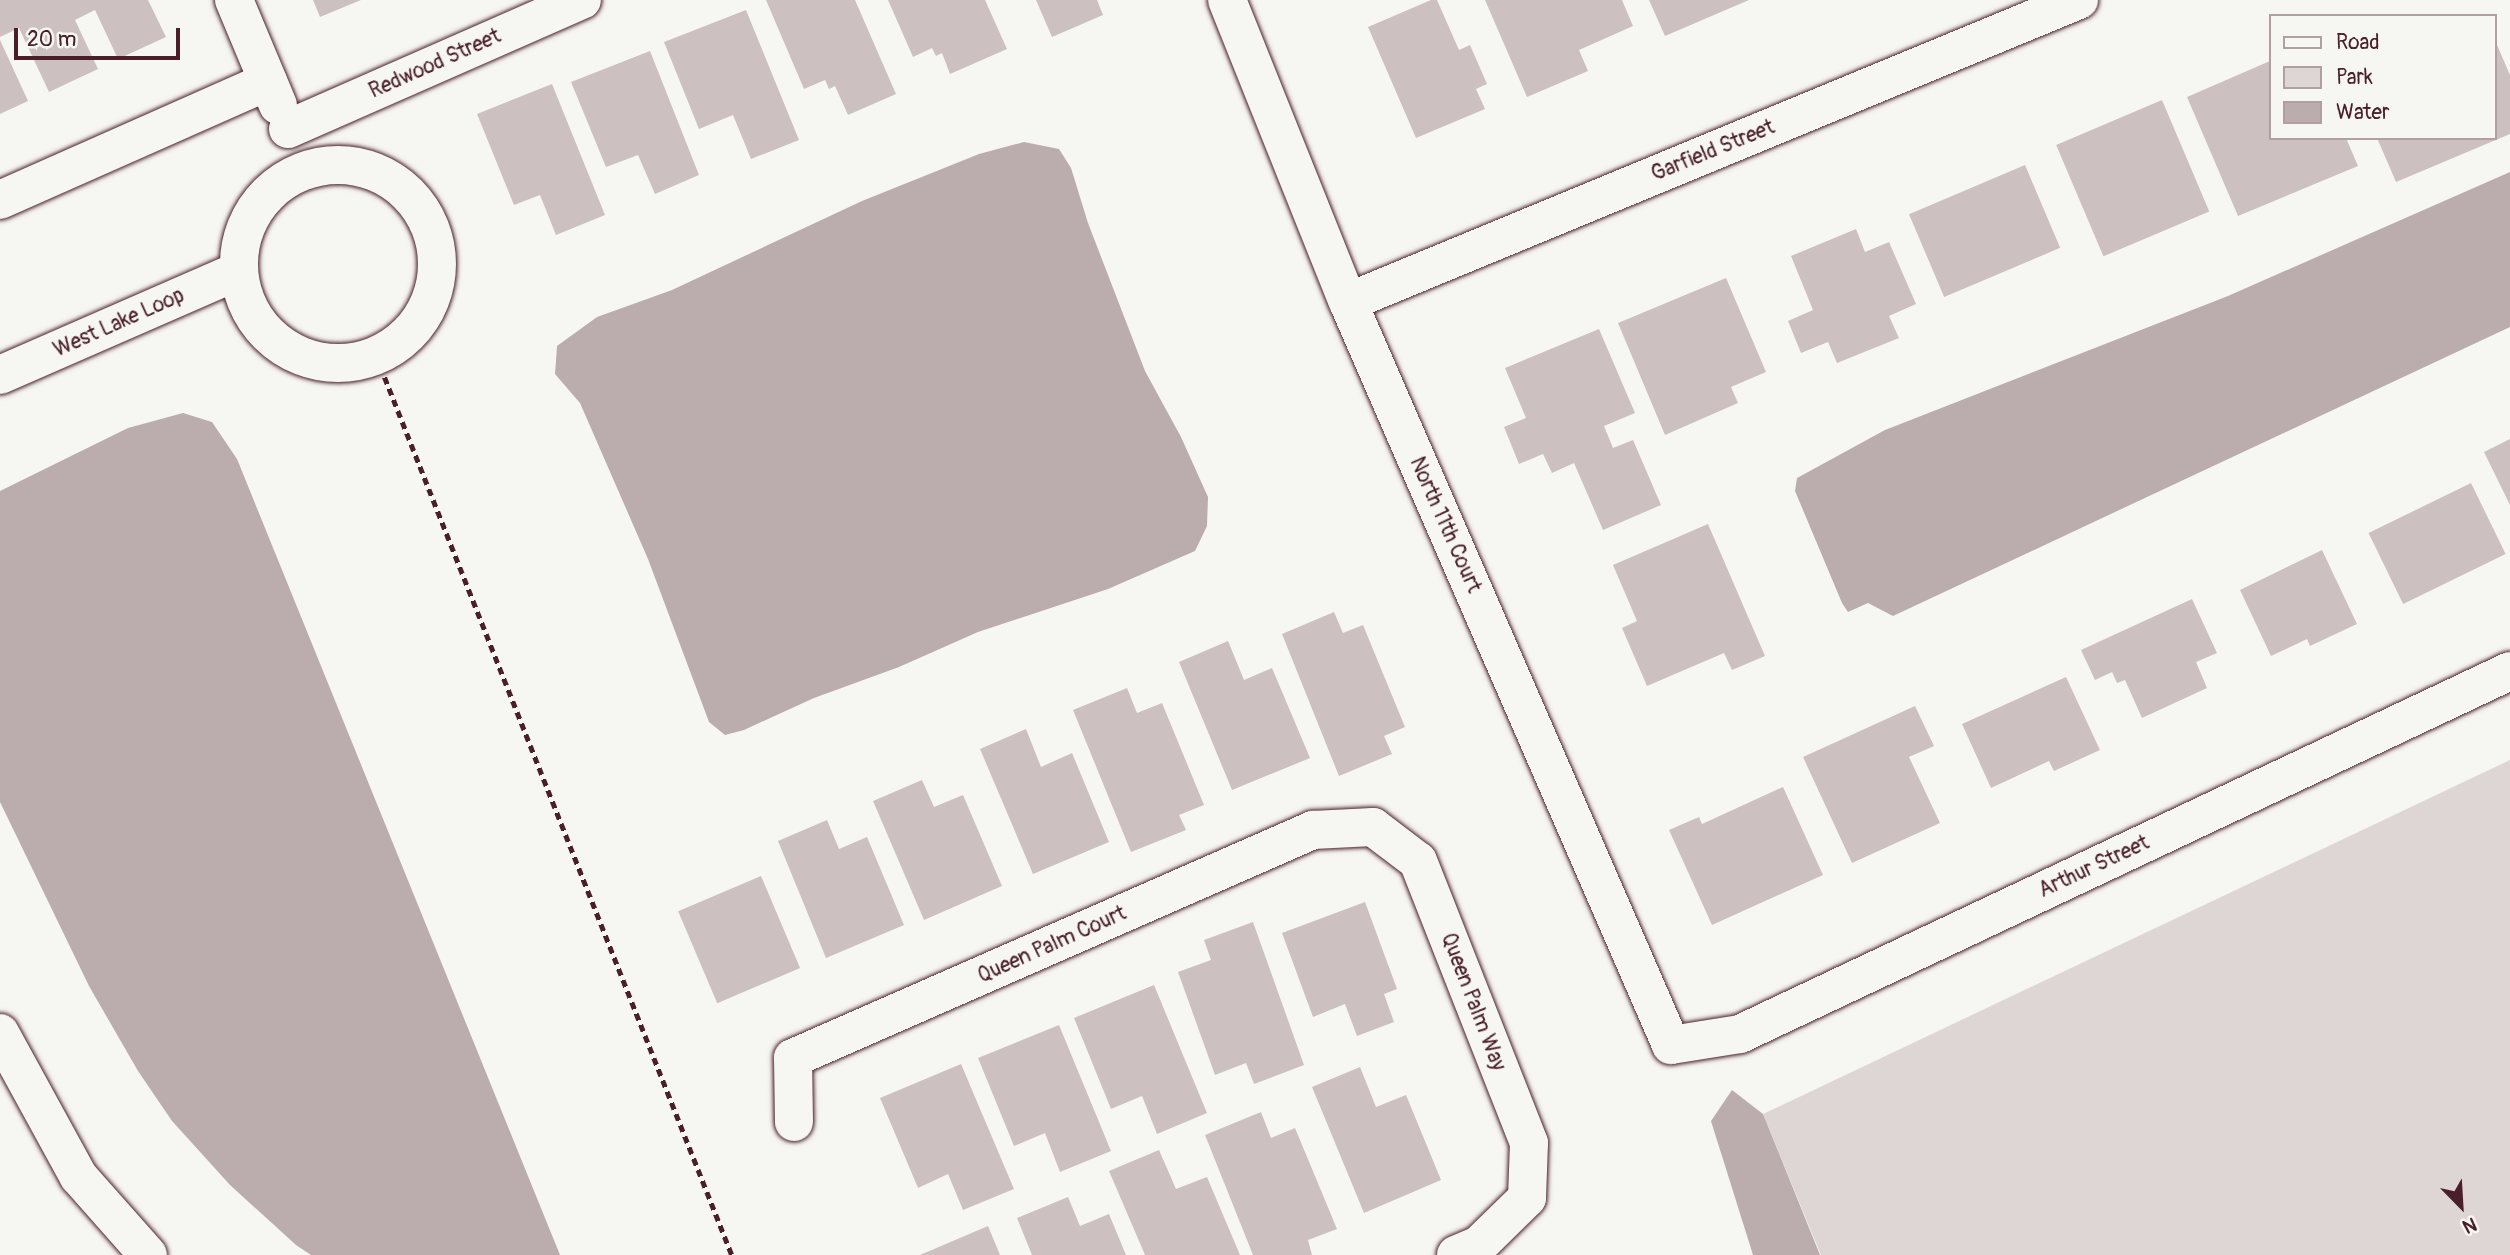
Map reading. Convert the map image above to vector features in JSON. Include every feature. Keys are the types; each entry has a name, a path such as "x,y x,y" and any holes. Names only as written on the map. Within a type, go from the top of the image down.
{"street":[{"path":"234,0 304,170"},
{"name":"Redwood Street","path":"288,129 582,0"},
{"name":"North 11th Court","path":"1227,0 1348,302 1671,1045"},
{"name":"Garfield Street","path":"1348,302 2079,0"},
{"path":"0,200 268,81"},
{"path":"343,164 380,173 411,195 432,228 438,265 430,303 408,335 376,355 345,363 314,361 285,348 261,329 245,302 238,271 241,239 254,209 275,185 304,170 343,164"},
{"name":"West Lake Loop","path":"0,375 238,271"},
{"name":"Arthur Street","path":"1671,1045 1740,1034 2510,671"},
{"name":"Queen Palm Court","path":"794,1122 793,1058 1313,830 1373,827"},
{"name":"Queen Palm Way","path":"1373,827 1418,861 1529,1143 1527,1198 1479,1245 1456,1255"},
{"path":"0,1033 79,1177 148,1255"}],"path":[{"path":"376,355 732,1255"}],"green space":[{"path":"2510,760 2510,1255 1821,1255 1763,1114"}],"water":[{"path":"1024,142 1059,149 1071,168 1088,223 1145,371 1181,437 1208,497 1207,526 1195,551 1108,589 978,632 899,667 814,698 744,730 725,735 709,722 648,559 580,403 555,374 557,346 597,317 672,290 862,201 979,154"},
{"path":"2510,172 2510,327 1893,616 1868,603 1848,612 1842,603 1795,491 1797,478 1885,430 2228,296"},
{"path":"183,413 212,422 237,459 560,1255 311,1255 296,1245 230,1185 172,1121 138,1071 89,986 0,802 0,491 128,428"},
{"path":"1732,1090 1763,1114 1820,1255 1753,1255 1711,1121"}],"building":[{"path":"0,0 148,0 166,37 118,59 95,10 75,20 98,69 49,92 19,28 0,37"},
{"path":"313,0 361,0 320,17"},
{"path":"766,0 855,0 896,94 848,115 835,86 829,89 825,80 804,89"},
{"path":"888,0 985,0 1007,49 950,74 942,53 936,56 932,48 913,57"},
{"path":"1036,0 1097,0 1103,15 1052,37"},
{"path":"1431,0 1437,0 1459,50 1470,45 1487,84 1476,89 1485,109 1416,138 1368,27"},
{"path":"1485,0 1622,0 1633,26 1579,50 1588,71 1527,97"},
{"path":"1649,0 1749,0 1665,36"},
{"path":"746,10 799,140 751,159 733,115 699,129 664,42"},
{"path":"0,40 28,101 0,114"},
{"path":"2496,43 2510,75 2510,134 2496,140"},
{"path":"650,51 699,175 655,194 638,155 606,167 571,82"},
{"path":"2268,62 2268,140 2347,140 2358,166 2238,216 2187,97"},
{"path":"552,84 605,215 556,235 540,195 514,205 477,114"},
{"path":"2162,100 2209,211 2103,256 2056,145"},
{"path":"2378,140 2496,140 2396,182"},
{"path":"2025,165 2060,248 1944,297 1909,214"},
{"path":"1856,229 1865,252 1889,242 1916,304 1889,316 1899,338 1837,363 1828,342 1801,353 1788,321 1813,310 1791,256"},
{"path":"1726,278 1766,372 1731,387 1738,403 1665,435 1618,323"},
{"path":"1599,329 1635,413 1604,426 1613,448 1633,440 1661,505 1603,530 1574,463 1552,473 1543,454 1519,464 1504,427 1526,418 1505,368"},
{"path":"2510,439 2510,505 2484,452"},
{"path":"2471,483 2506,554 2403,604 2369,533"},
{"path":"1708,524 1765,656 1732,670 1724,653 1647,686 1622,628 1637,621 1613,565"},
{"path":"2322,550 2357,624 2310,646 2307,639 2271,656 2240,590"},
{"path":"2192,599 2217,653 2196,662 2207,688 2142,718 2125,680 2117,683 2112,672 2095,680 2081,650"},
{"path":"1334,612 1343,633 1363,625 1405,727 1384,736 1392,754 1339,776 1282,634"},
{"path":"1228,641 1244,680 1272,668 1310,758 1232,790 1179,662"},
{"path":"2066,677 2100,750 2054,771 2049,761 1991,788 1962,724"},
{"path":"1127,688 1137,713 1162,703 1204,805 1179,815 1186,830 1131,852 1073,710"},
{"path":"1915,706 1934,746 1909,757 1940,823 1852,863 1803,757"},
{"path":"1026,729 1041,767 1072,753 1109,842 1033,874 980,749"},
{"path":"922,780 934,807 963,795 1002,886 924,920 873,801"},
{"path":"1783,787 1823,875 1712,925 1669,830 1699,817 1702,824"},
{"path":"827,820 839,849 867,837 904,925 826,958 778,841"},
{"path":"761,876 800,968 717,1003 678,911"},
{"path":"1365,902 1397,989 1384,994 1394,1022 1357,1036 1345,1004 1313,1017 1282,933"},
{"path":"1253,922 1304,1065 1254,1084 1246,1063 1215,1075 1178,972 1211,960 1204,940"},
{"path":"1154,985 1207,1113 1157,1134 1142,1096 1111,1109 1074,1018"},
{"path":"1059,1025 1111,1151 1060,1172 1045,1133 1014,1146 978,1058"},
{"path":"961,1064 1014,1189 963,1210 948,1174 918,1188 880,1098"},
{"path":"1360,1067 1376,1107 1406,1095 1441,1180 1364,1213 1312,1087"},
{"path":"1261,1112 1271,1138 1295,1128 1337,1229 1308,1240 1312,1255 1253,1255 1205,1135"},
{"path":"1159,1150 1176,1189 1207,1177 1240,1255 1145,1255 1109,1171"},
{"path":"1068,1197 1080,1226 1109,1214 1126,1255 1032,1255 1017,1218"},
{"path":"988,1226 1000,1255 920,1255"}]}
